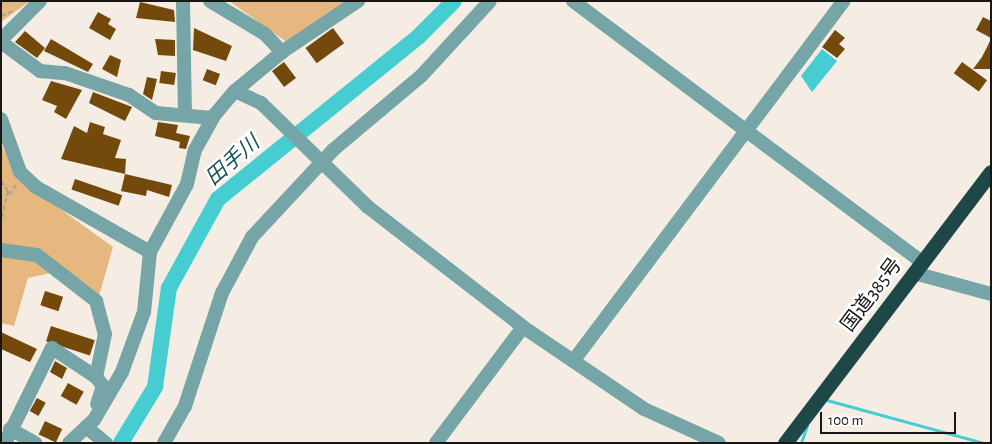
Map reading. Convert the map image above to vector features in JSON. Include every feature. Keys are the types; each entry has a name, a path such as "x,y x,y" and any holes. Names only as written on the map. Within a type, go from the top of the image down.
{"highway":[{"name":"国道385号","path":"785,443 991,172"}],"street":[{"path":"40,1 1,41 40,70 66,73 129,95 156,114 212,118 235,91 282,52 358,1"},
{"path":"183,1 185,115"},
{"path":"210,1 265,34 282,52"},
{"path":"164,443 185,406 222,293 252,237 321,164 422,75 490,1"},
{"path":"573,1 747,130 918,267 991,294"},
{"path":"574,360 844,1"},
{"path":"235,91 261,103 321,164 368,207 523,327 644,408 719,443"},
{"path":"69,443 86,427 104,404 136,336 150,252 187,184 195,150 215,114"},
{"path":"1,120 23,174 62,204 150,252"},
{"path":"1,250 37,255 96,301 105,334 96,377 102,394 80,443"},
{"path":"436,443 523,327"},
{"path":"5,443 27,381 52,348 96,377"},
{"path":"86,427 106,443"},
{"path":"10,429 35,443"}],"path":[{"path":"1,220 8,196 23,174"},
{"path":"1,182 8,196"}],"shaded area":[{"path":"1,1 30,1 1,22"},
{"path":"229,1 348,1 292,46"},
{"path":"1,144 19,179 113,247 99,296 55,272 28,278 14,326 1,323"}],"water":[{"path":"822,49 837,61 812,92 801,76"}],"building":[{"path":"140,2 174,10 175,22 136,18"},
{"path":"98,12 111,19 108,24 116,29 110,40 89,28"},
{"path":"983,17 991,21 991,38 976,30"},
{"path":"194,28 232,46 226,61 193,50"},
{"path":"333,28 344,43 317,63 305,48"},
{"path":"835,30 845,38 839,44 845,49 837,58 822,47"},
{"path":"25,31 45,48 37,58 15,42"},
{"path":"51,39 93,64 88,72 44,51"},
{"path":"155,39 175,40 175,56 158,55"},
{"path":"991,39 991,69 973,69 982,57"},
{"path":"110,55 121,60 117,77 102,69"},
{"path":"284,62 296,78 284,87 272,71"},
{"path":"962,62 987,80 979,92 954,73"},
{"path":"207,69 220,74 216,85 203,80"},
{"path":"161,71 176,73 174,85 159,83"},
{"path":"147,77 157,79 152,100 143,94"},
{"path":"51,81 82,90 66,119 54,112 57,106 42,100"},
{"path":"93,92 132,107 125,121 89,103"},
{"path":"90,122 105,127 103,134 121,140 115,158 126,159 125,174 61,159 74,126 87,133"},
{"path":"158,122 178,125 176,133 190,136 186,149 179,148 180,142 155,136"},
{"path":"125,174 172,185 169,197 147,190 146,196 121,191"},
{"path":"75,179 122,195 119,206 71,189"},
{"path":"45,291 63,297 58,311 40,305"},
{"path":"51,326 95,340 90,355 46,341"},
{"path":"1,332 37,349 30,362 1,349"},
{"path":"55,361 67,368 62,379 50,372"},
{"path":"68,383 84,392 76,405 61,396"},
{"path":"37,398 46,403 38,416 30,411"},
{"path":"45,421 62,429 56,443 39,435"}],"waterway":[{"name":"田手川","path":"121,443 155,387 169,288 218,199 419,36 454,1"},
{"path":"827,400 984,443"},
{"path":"801,443 807,426"}]}
